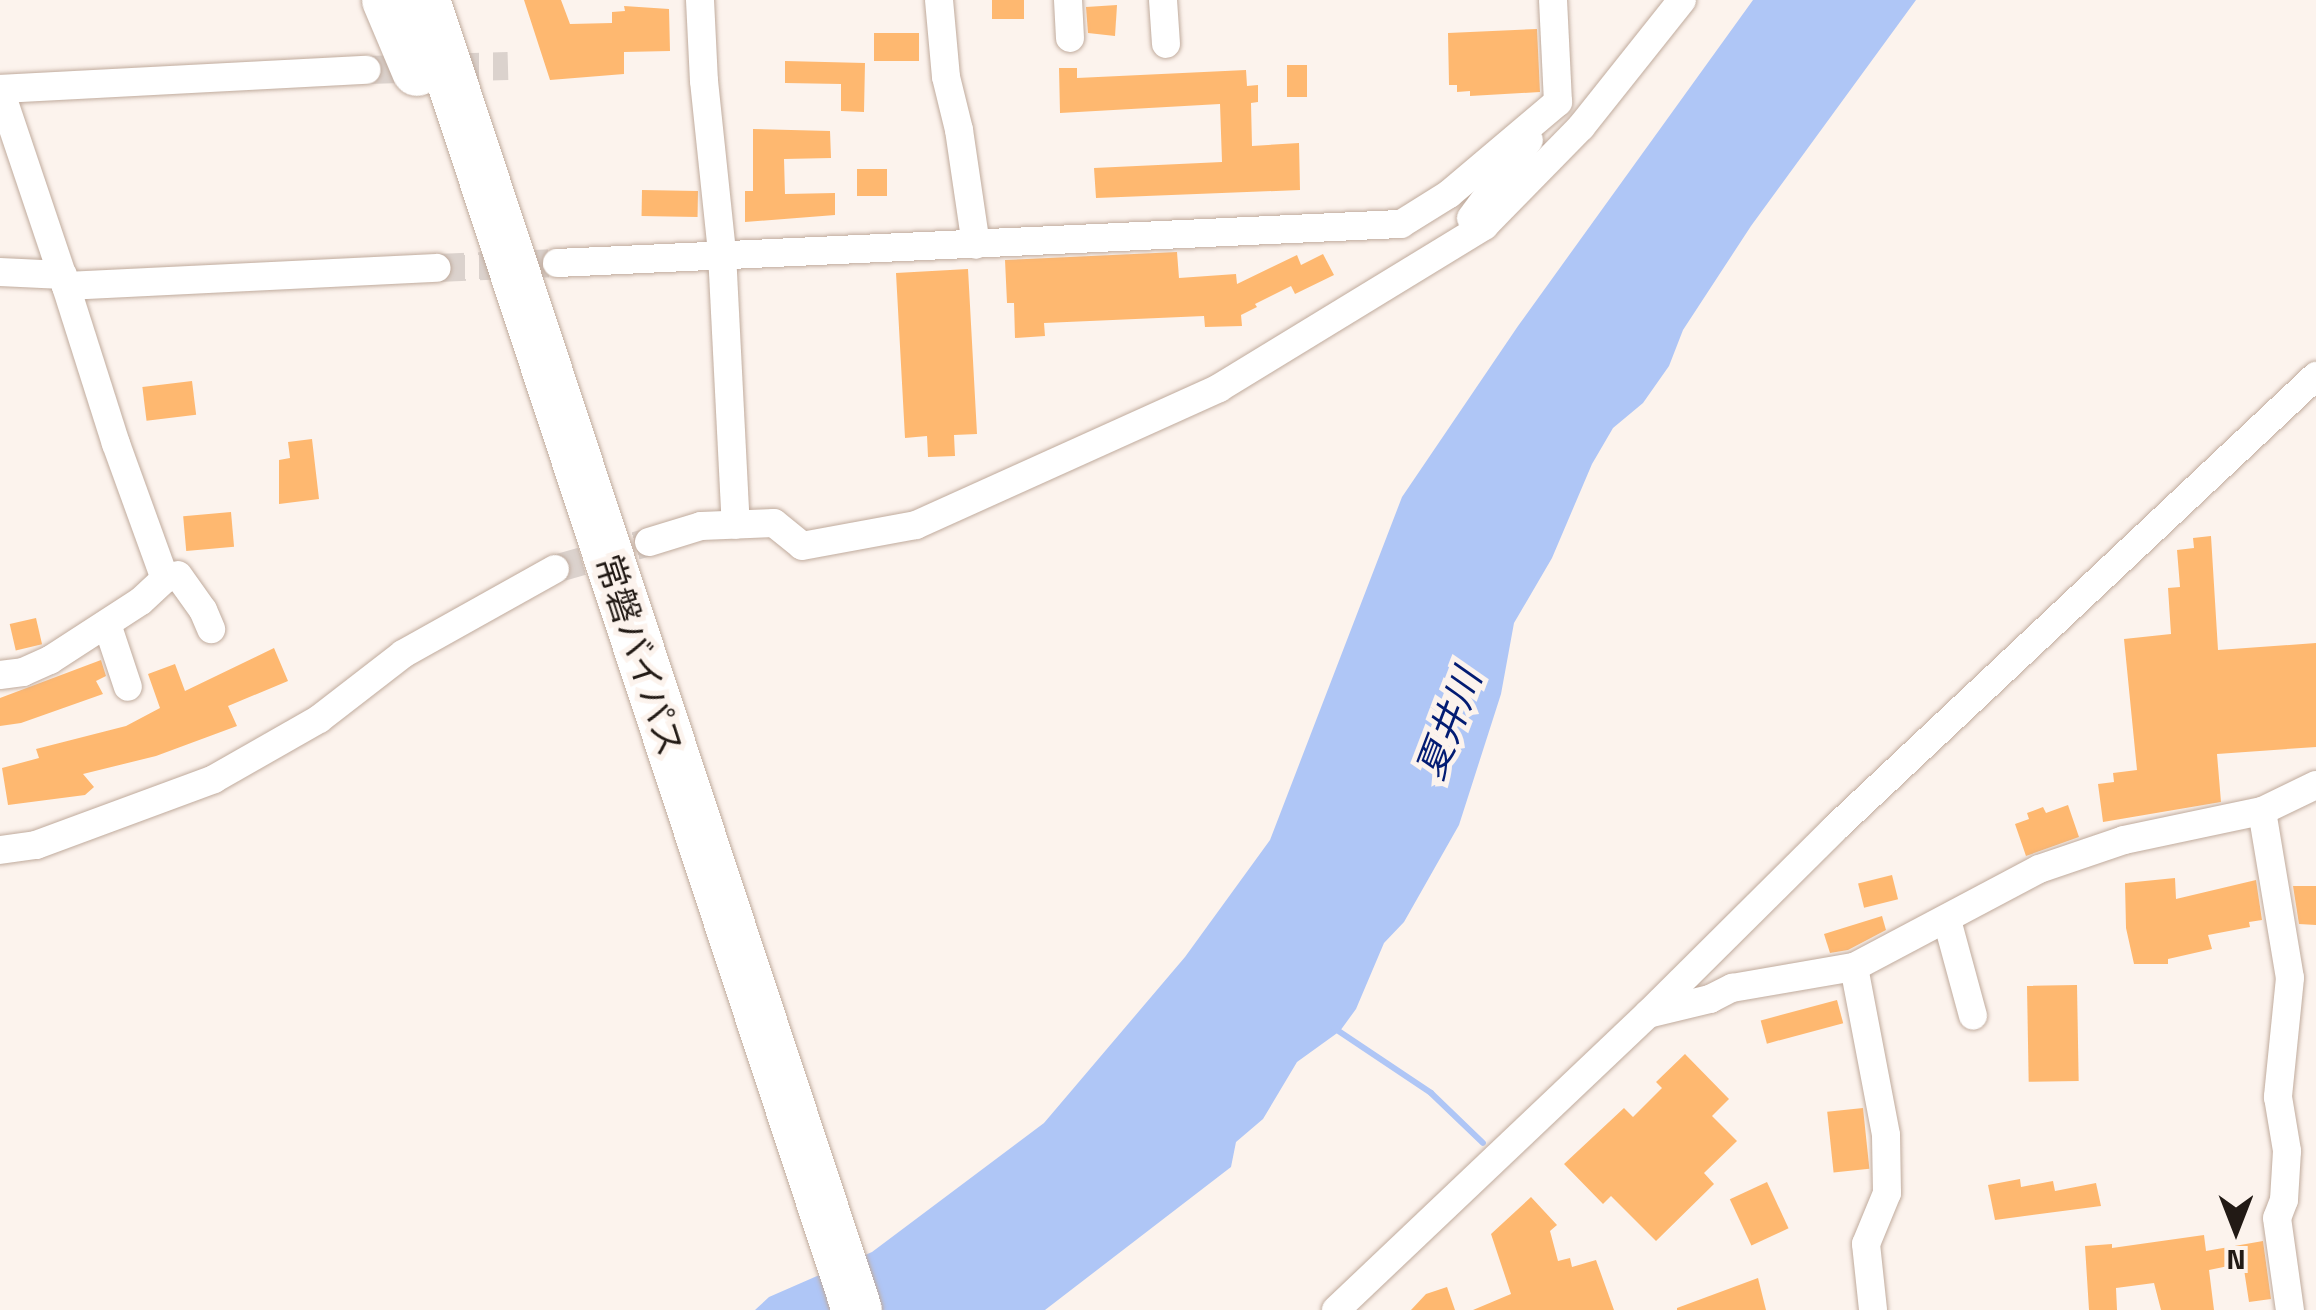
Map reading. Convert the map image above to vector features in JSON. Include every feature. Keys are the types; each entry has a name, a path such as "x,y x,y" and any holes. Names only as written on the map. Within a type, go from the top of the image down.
{"highway":[{"path":"387,0 429,98"},
{"name":"常磐バイパス","path":"398,0 429,98 857,1310"},
{"name":"常磐バイパス","path":"425,0 535,262 606,602 822,1310"},
{"path":"444,0 501,182 535,262"}],"street":[{"path":"700,0 704,81 722,253 736,526"},
{"path":"939,0 946,77 959,130 976,245"},
{"path":"1068,0 1070,38"},
{"path":"1163,0 1166,44"},
{"path":"1450,246 1551,107 1553,0"},
{"path":"649,542 702,526 774,523 802,546 916,526 1218,388 1484,226 1603,99 1682,0"},
{"path":"0,675 23,672 50,660 165,579 116,444 64,280 12,162 0,89 367,70"},
{"path":"535,262 1401,224 1449,194 1551,107 1603,99"},
{"path":"0,272 64,280 437,268"},
{"path":"1336,1310 1648,1014 1833,830 2316,376"},
{"path":"0,850 36,844 214,779 319,719 403,654 555,570"},
{"path":"178,576 203,610 211,629"},
{"path":"106,624 128,687"},
{"path":"1648,1014 1710,999 1732,988 1854,967 2040,869 2124,840 2262,811 2316,785"},
{"path":"2262,811 2290,978 2278,1097 2287,1151 2284,1200 2278,1218 2290,1310"},
{"path":"1947,920 1973,1016"},
{"path":"1854,967 1886,1135 1887,1193 1866,1244 1873,1310"}],"water":[{"name":"夏井川","path":"1753,0 1916,0 1751,226 1683,330 1669,366 1643,403 1613,428 1592,464 1552,558 1514,623 1501,694 1459,825 1404,922 1384,943 1356,1009 1340,1031 1297,1062 1263,1119 1236,1142 1231,1167 1045,1310 755,1310 769,1297 872,1252 1044,1123 1185,957 1270,840 1402,497 1518,326"}],"building":[{"path":"524,0 561,0 570,24 612,23 612,12 625,11 624,6 669,9 670,51 624,52 624,74 550,80"},
{"path":"992,0 1024,0 1024,19 992,19"},
{"path":"1117,5 1115,36 1088,33 1086,7"},
{"path":"1537,29 1540,92 1470,96 1470,91 1457,92 1457,85 1449,85 1448,33"},
{"path":"874,33 919,33 919,61 874,61"},
{"path":"785,61 865,63 864,112 841,111 841,84 785,83"},
{"path":"1287,65 1307,65 1307,97 1287,97"},
{"path":"1059,68 1077,68 1077,78 1246,70 1247,86 1258,85 1258,102 1251,103 1252,146 1299,143 1300,190 1096,198 1094,168 1222,162 1220,104 1060,113"},
{"path":"753,129 830,131 831,158 784,159 785,194 835,193 835,215 745,222 745,191 753,191"},
{"path":"857,169 887,169 887,196 857,196"},
{"path":"642,190 698,191 698,217 642,216"},
{"path":"1177,252 1179,278 1236,274 1237,284 1297,255 1301,265 1323,254 1334,275 1295,294 1291,286 1255,304 1257,307 1241,315 1242,326 1205,327 1204,316 1044,323 1045,336 1015,338 1014,303 1007,303 1005,260"},
{"path":"968,269 977,434 954,435 955,456 928,457 927,436 905,438 896,273"},
{"path":"192,381 196,415 147,421 142,387"},
{"path":"312,439 319,499 279,504 279,460 290,458 288,442"},
{"path":"231,512 234,547 186,551 183,516"},
{"path":"2211,536 2218,650 2316,643 2316,747 2217,754 2221,802 2103,822 2098,784 2114,782 2113,773 2137,770 2124,639 2171,634 2168,588 2180,587 2177,550 2194,548 2193,538"},
{"path":"36,618 42,644 16,650 10,624"},
{"path":"274,648 288,681 228,706 237,726 156,756 83,774 94,787 85,795 8,805 2,768 39,758 36,749 126,726 160,708 148,674 175,664 185,691"},
{"path":"101,660 106,676 96,681 103,694 21,723 0,726 0,698"},
{"path":"2068,805 2079,837 2026,856 2015,824 2029,819 2027,813 2043,807 2046,813"},
{"path":"1892,875 1898,899 1864,908 1858,883"},
{"path":"2175,878 2176,899 2256,880 2262,920 2249,922 2250,927 2208,935 2212,949 2168,959 2168,964 2134,964 2126,928 2125,883"},
{"path":"2293,886 2316,886 2316,925 2299,924"},
{"path":"1882,916 1886,930 1848,950 1830,953 1824,934"},
{"path":"2077,985 2079,1081 2029,1082 2027,986"},
{"path":"1837,1000 1843,1023 1767,1044 1761,1020"},
{"path":"1685,1054 1729,1099 1712,1116 1737,1141 1704,1173 1714,1184 1656,1241 1611,1196 1603,1204 1564,1164 1624,1108 1633,1117 1662,1088 1656,1082"},
{"path":"1863,1108 1869,1169 1834,1172 1827,1112"},
{"path":"2020,1179 2021,1187 2053,1181 2055,1191 2096,1183 2101,1206 1995,1220 1988,1185"},
{"path":"1767,1182 1789,1228 1751,1246 1730,1199"},
{"path":"1531,1197 1557,1225 1550,1231 1558,1261 1570,1258 1572,1267 1596,1260 1614,1310 1473,1310 1511,1294 1491,1234"},
{"path":"2204,1235 2206,1251 2263,1241 2271,1299 2249,1302 2243,1263 2209,1270 2214,1310 2161,1310 2154,1283 2116,1288 2117,1310 2089,1310 2085,1246 2112,1244 2112,1248"},
{"path":"1758,1278 1766,1310 1677,1310 1677,1308"},
{"path":"1447,1287 1455,1310 1411,1310 1426,1294"}],"waterway":[{"path":"1334,1028 1431,1093 1483,1143"}],"tunnel":[{"path":"367,70 508,66"},
{"path":"437,268 557,263"},
{"path":"555,569 649,542"}]}
